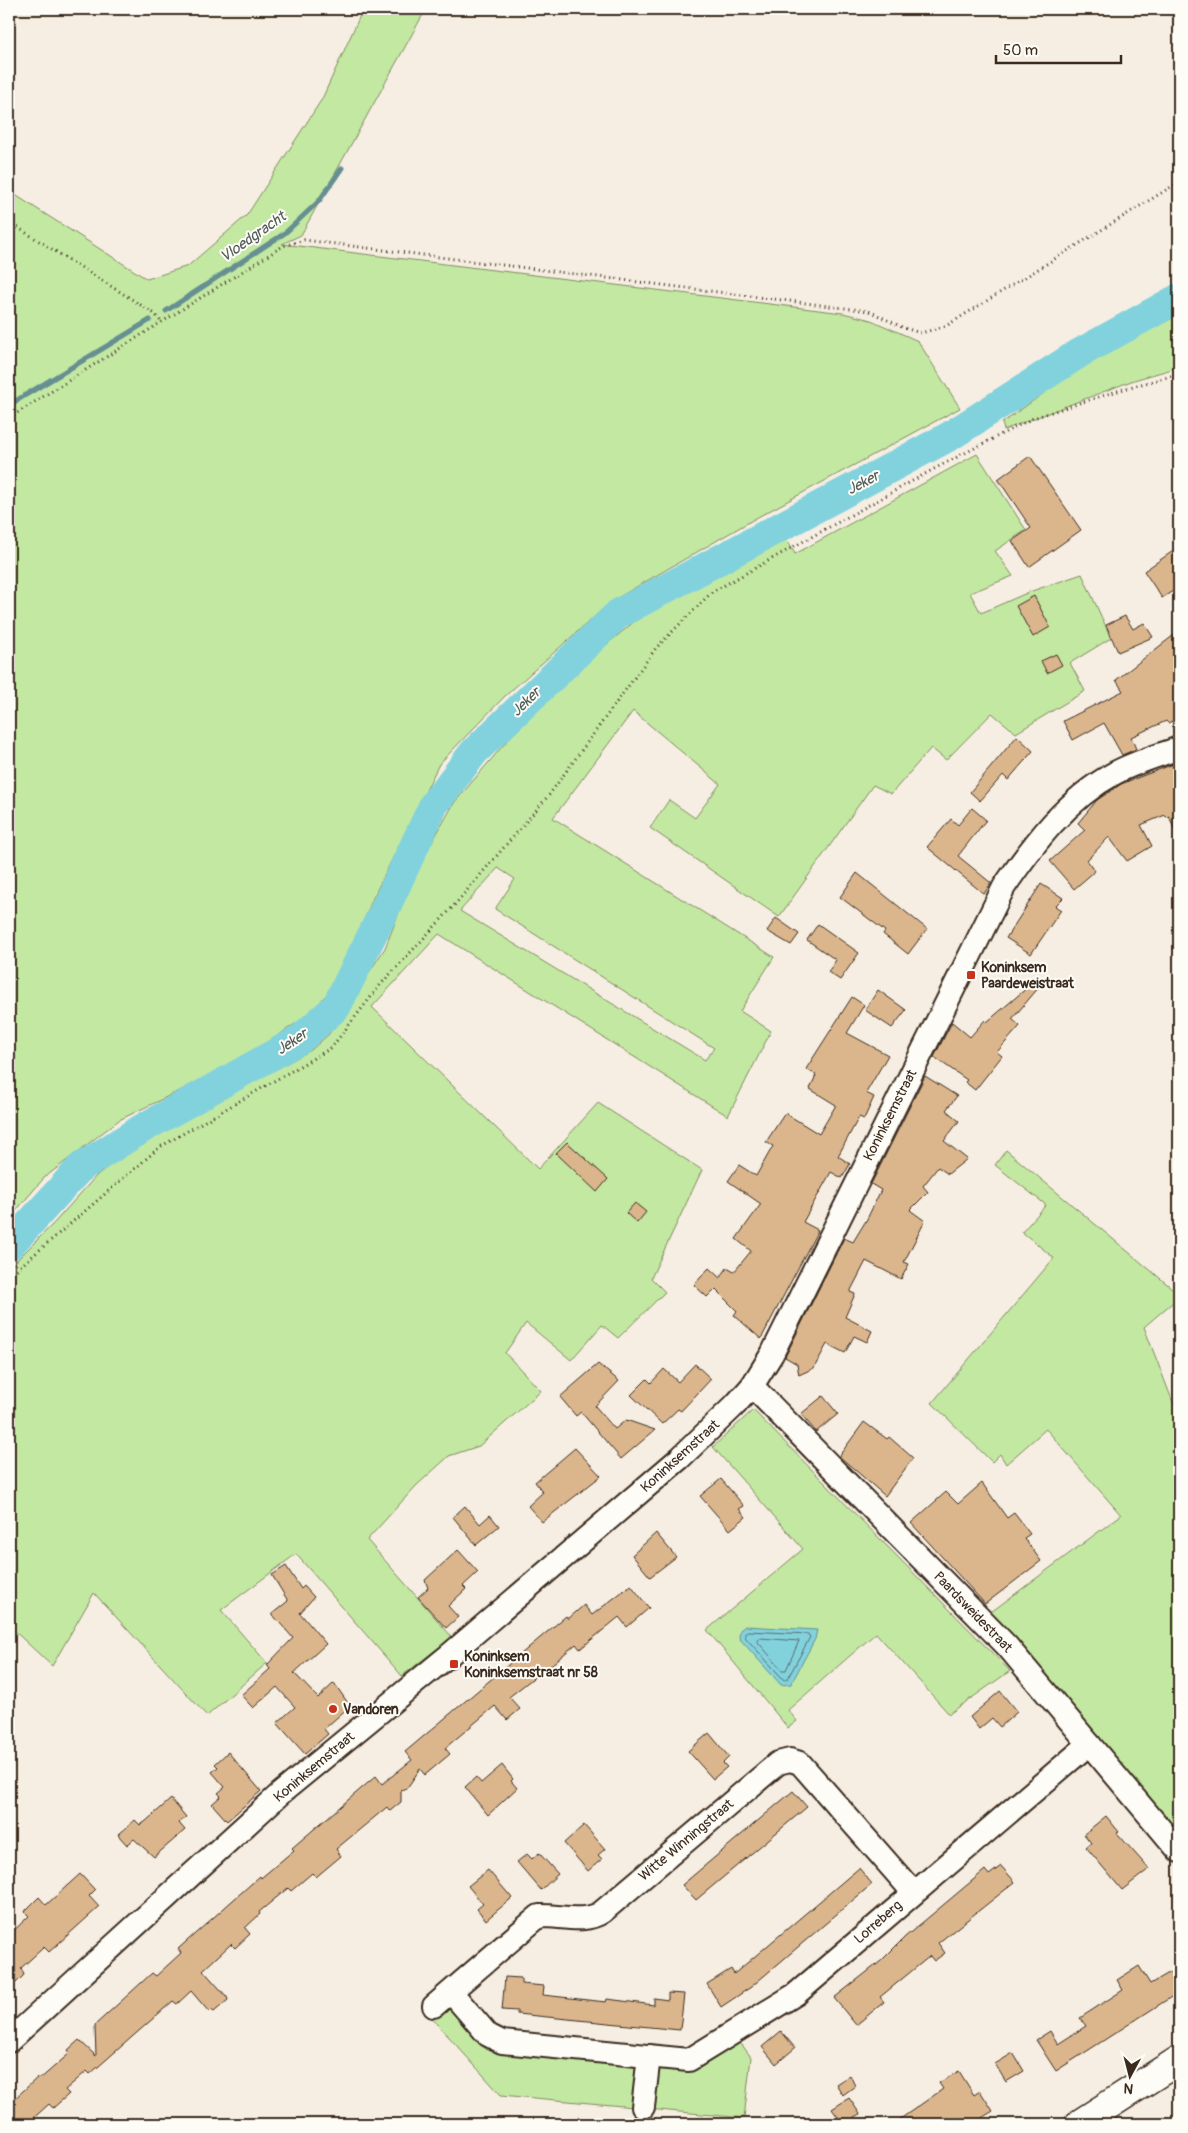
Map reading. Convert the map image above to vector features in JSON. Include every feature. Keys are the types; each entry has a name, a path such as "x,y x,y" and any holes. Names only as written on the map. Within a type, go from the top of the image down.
{"main road":[{"path":"1079,2124 1179,2060"}],"street":[{"name":"Koninksemstraat","path":"9,2041 281,1793 448,1656 680,1458 735,1406 752,1386 772,1354 987,922 1014,873 1054,821 1081,797 1115,773 1179,748"},
{"name":"Paardsweidestraat","path":"752,1386 1007,1646 1179,1851"},
{"name":"Lorreberg","path":"451,1992 488,2035 502,2042 690,2060 796,1994 913,1892 1089,1744"},
{"name":"Witte Winningstraat","path":"434,2006 538,1916 595,1917 778,1763 800,1763 913,1892"},
{"path":"643,2106 649,2056"}],"path":[{"path":"9,418 162,324 283,246 304,240 869,311 921,334 946,326 1179,182"},
{"path":"9,222 156,314 162,324"},
{"path":"9,1276 160,1147 331,1048 381,984 451,909 549,795 656,648 712,592 934,469 1033,418 1130,387 1179,374"}],"green space":[{"path":"363,9 426,9 301,235 282,244 843,313 871,320 918,341 960,408 756,518 612,601 505,696 439,764 373,898 340,978 311,1013 239,1062 119,1120 44,1178 9,1219 9,191 147,279 188,266 247,215 322,99"},
{"path":"1179,315 1179,367 1134,380 1004,430 1002,423 1096,356"},
{"path":"977,454 1026,530 995,551 1013,576 970,593 981,613 1029,592 1082,574 1111,638 1070,663 1085,691 1016,733 992,713 946,760 931,748 891,794 873,785 779,917 650,828 669,800 695,818 720,784 633,711 553,818 774,957 740,1011 771,1031 728,1116 439,934 372,1007 538,1169 598,1103 702,1170 651,1278 665,1292 618,1338 602,1325 571,1360 526,1323 505,1353 541,1391 479,1446 449,1456 416,1486 367,1540 452,1637 402,1676 296,1554 221,1610 267,1663 207,1716 94,1593 52,1666 9,1626 9,1268 54,1223 97,1175 131,1149 311,1050 329,1034 385,948 414,874 454,803 547,694 635,621 695,583 785,536 795,554","holes":["498,868 515,879 495,909 714,1048 705,1060 460,911"]},
{"path":"1006,1150 1179,1294 1179,1297 1144,1327 1179,1418 1179,1833 1036,1664 987,1615 1121,1515 1046,1429 1006,1464 1000,1454 992,1462 932,1403 1054,1258 1022,1232 1046,1205 995,1165"},
{"path":"753,1410 1010,1671 949,1714 876,1633 788,1710 797,1721 788,1728 707,1630 803,1549 713,1447"},
{"path":"446,2007 452,2009 473,2031 634,2065 636,2070 634,2107 501,2095 431,2017 436,2011"},
{"path":"736,2037 751,2057 744,2118 648,2109 657,2068"}],"water":[{"path":"745,1626 817,1630 815,1639 791,1684 781,1685 739,1638 740,1630"}],"building":[{"path":"1030,456 1081,530 1029,567 1012,541 1031,528 998,479"},
{"path":"1179,547 1179,587 1162,598 1144,571"},
{"path":"1034,596 1050,627 1033,637 1016,606"},
{"path":"1125,616 1133,629 1144,623 1153,637 1118,652 1106,625"},
{"path":"1174,635 1179,644 1179,718 1168,723 1166,721 1131,737 1136,749 1122,755 1104,723 1073,740 1063,721 1123,691 1116,680"},
{"path":"1056,654 1062,665 1047,673 1041,661"},
{"path":"1017,736 1033,751 1008,780 1003,775 980,801 970,792"},
{"path":"1179,762 1179,795 1174,797 1179,808 1179,841 1169,816 1166,817 1165,815 1141,825 1152,846 1127,861 1109,837 1087,860 1095,871 1074,889 1050,861 1085,830 1078,823 1097,800 1121,784"},
{"path":"972,808 986,820 958,856 991,883 984,894 927,847 951,819 958,825"},
{"path":"857,873 927,929 908,954 883,934 885,931 840,897"},
{"path":"1041,884 1063,898 1055,906 1061,910 1031,954 1006,938"},
{"path":"776,918 799,934 791,945 767,931"},
{"path":"818,924 859,953 840,980 828,972 836,960 807,940"},
{"path":"1035,981 1040,986 1012,1019 1020,1026 997,1052 1002,1056 975,1090 965,1082 967,1080 934,1057 952,1022 970,1037 985,1020 987,1022"},
{"path":"878,990 906,1010 892,1028 865,1010"},
{"path":"852,997 864,1005 847,1033 888,1055 866,1093 874,1097 864,1119 859,1117 838,1156 850,1164 842,1178 831,1172 803,1222 818,1230 761,1339 734,1315 737,1311 715,1289 707,1297 694,1285 709,1268 720,1278 727,1268 734,1272 751,1251 736,1239 761,1204 728,1181 739,1165 756,1176 773,1146 766,1142 785,1113 819,1134 836,1105 810,1089 816,1075 806,1069"},
{"path":"925,1076 957,1096 946,1110 959,1121 944,1141 967,1159 948,1174 938,1167 923,1186 928,1192 910,1210 925,1221 904,1262 909,1264 901,1279 866,1261 850,1292 855,1294 845,1317 872,1331 867,1342 854,1336 845,1353 827,1344 814,1368 799,1375 797,1364 785,1357 844,1238 853,1242 867,1219 881,1190 871,1184"},
{"path":"567,1142 608,1179 597,1192 556,1153"},
{"path":"635,1203 646,1212 637,1223 626,1213"},
{"path":"598,1364 619,1381 595,1406 615,1429 626,1420 655,1430 621,1459 581,1412 576,1416 560,1397"},
{"path":"695,1364 711,1379 681,1411 678,1409 662,1424 631,1395 647,1379 651,1383 664,1369 678,1382"},
{"path":"823,1396 838,1414 816,1432 801,1414"},
{"path":"864,1422 887,1439 889,1437 913,1458 885,1496 839,1456"},
{"path":"575,1448 601,1476 542,1522 528,1506 543,1492 535,1482"},
{"path":"721,1479 744,1506 739,1509 746,1517 730,1530 700,1496"},
{"path":"982,1483 1007,1518 1014,1513 1030,1534 1024,1538 1041,1561 985,1604 911,1523 946,1492 958,1504"},
{"path":"465,1506 480,1524 490,1515 499,1526 476,1545 453,1517"},
{"path":"656,1533 676,1557 650,1577 632,1555"},
{"path":"458,1550 478,1572 463,1586 466,1589 448,1606 458,1617 446,1628 418,1597 428,1588 425,1580"},
{"path":"286,1566 301,1589 304,1586 314,1597 300,1613 326,1644 294,1673 318,1698 334,1683 350,1706 324,1729 328,1734 305,1754 277,1723 295,1707 277,1687 253,1708 241,1695 270,1669 267,1665 293,1638 272,1614 288,1601 272,1575"},
{"path":"631,1585 649,1608 627,1627 619,1617 580,1649 576,1644 538,1676 509,1697 520,1709 507,1720 495,1706 445,1748 450,1754 425,1775 420,1769 407,1788 401,1790 401,1802 390,1811 387,1807 336,1849 341,1856 316,1877 312,1873 291,1891 288,1888 259,1912 260,1914 245,1928 250,1934 235,1948 231,1944 203,1970 228,2000 214,2012 211,2010 209,2012 191,1991 177,2004 173,2001 90,2074 87,2071 65,2090 69,2094 53,2108 49,2104 27,2124 9,2124 9,2104 38,2077 40,2079 70,2053 68,2050 79,2040 96,2056 95,2025 152,1973 156,1976 181,1953 178,1949 260,1876 261,1878 294,1850 292,1848 376,1776 382,1784 412,1760 405,1752 566,1616 568,1619 584,1605 592,1615"},
{"path":"1000,1691 1017,1712 1000,1727 992,1718 979,1729 970,1717"},
{"path":"709,1733 729,1757 723,1763 727,1767 713,1779 688,1751"},
{"path":"228,1752 261,1791 227,1821 212,1804 221,1796 218,1793 225,1787 212,1772 218,1767 215,1764"},
{"path":"502,1765 513,1779 511,1781 517,1788 488,1815 465,1787 476,1777 481,1783"},
{"path":"793,1791 807,1807 696,1900 682,1885"},
{"path":"171,1799 186,1817 179,1823 185,1830 154,1857 134,1839 127,1845 118,1835 135,1820 140,1825 145,1822"},
{"path":"1106,1816 1119,1832 1117,1833 1149,1869 1122,1890 1086,1847 1091,1843 1084,1834"},
{"path":"584,1825 605,1849 598,1855 602,1859 588,1871 564,1843"},
{"path":"539,1853 558,1874 541,1890 517,1862 527,1854 532,1859"},
{"path":"1001,1866 1015,1882 938,1943 945,1953 934,1961 930,1956 880,1997 884,2002 856,2025 834,1998 881,1961 905,1937 985,1870 989,1875"},
{"path":"859,1868 872,1884 751,1987 721,2007 707,1984 731,1969 734,1974"},
{"path":"488,1870 512,1898 486,1920 477,1909 483,1904 468,1886"},
{"path":"80,1874 95,1890 89,1896 99,1907 49,1952 44,1947 21,1968 24,1975 16,1983 11,1977 9,1979 9,1935 29,1916 25,1912 26,1910 39,1897 46,1905"},
{"path":"1139,1966 1150,1984 1179,1967 1179,1992 1056,2071 1036,2040 1050,2031 1058,2044 1086,2026 1080,2018 1123,1990 1117,1980"},
{"path":"505,1977 521,1978 521,1984 544,1986 543,1995 606,2002 607,1999 654,2005 654,1998 668,2000 668,1993 684,1994 680,2030 517,2014 517,2011 502,2010"},
{"path":"781,2031 795,2048 776,2064 762,2047"},
{"path":"1013,2053 1024,2071 1006,2082 995,2064"},
{"path":"959,2071 974,2095 980,2091 993,2111 972,2124 893,2124 943,2089 939,2083"},
{"path":"850,2075 855,2086 843,2095 836,2084"},
{"path":"849,2098 860,2114 854,2117 855,2119 843,2124 832,2109"}],"waterway":[{"name":"Vloedgracht","path":"166,311 285,233 319,201 342,168"},
{"name":"Jeker","path":"9,1246 81,1167 143,1128 299,1040 336,1007 434,804 474,752 618,614 950,436 1078,354 1179,298"},
{"name":"Vloedgracht","path":"9,405 150,320"}],"place":[{"name":"Koninksem Paardeweistraat","path":"971,975"},
{"name":"Koninksem Koninksemstraat nr 58","path":"454,1664"},
{"name":"Vandoren","path":"333,1709"}]}
